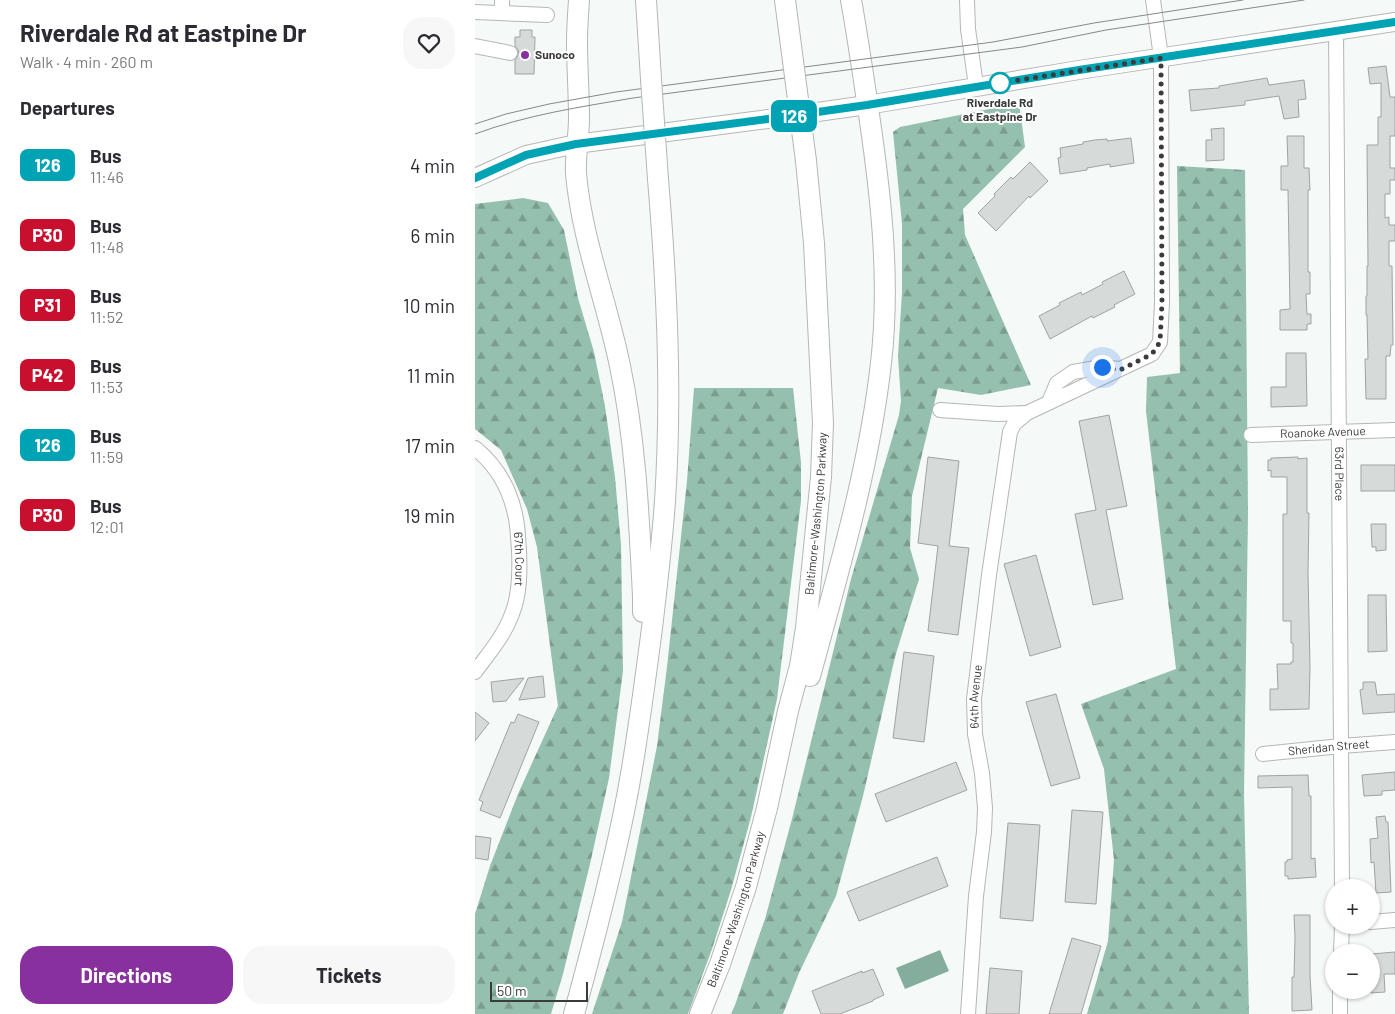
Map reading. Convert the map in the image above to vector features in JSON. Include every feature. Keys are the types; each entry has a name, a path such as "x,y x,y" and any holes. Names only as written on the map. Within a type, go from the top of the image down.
{"highway":[{"path":"579,0 577,39 579,119 576,144 576,173 579,200 590,251 615,342 628,408 638,497 643,596 637,736"},
{"path":"574,1014 610,874 628,792 662,548 667,464 669,373 665,262 646,0"},
{"name":"Baltimore-Washington Parkway","path":"700,1014 720,964 743,895 767,808 800,666 821,477 823,423 814,243 807,161 785,0"},
{"path":"767,808 808,683 855,507 875,415 881,361 885,302 885,260 881,210 851,0"}],"main road":[{"path":"475,178 526,155 576,144 867,105 976,86 1395,22"}],"street":[{"path":"967,0 968,29 976,86"},
{"name":"64th Avenue","path":"969,1014 976,902 985,808 982,773 975,734 974,699 989,575 1010,432 1014,424 1027,413 1049,402 1057,383 1073,372 1102,367 1120,370 1152,354 1160,342 1162,303 1161,58 1153,0"},
{"path":"475,12 502,6 547,15"},
{"name":"63rd Place","path":"1336,30 1341,879"},
{"path":"475,46 510,54"},
{"path":"940,410 998,414 1027,413"},
{"name":"Roanoke Avenue","path":"1251,435 1395,430"},
{"name":"67th Court","path":"475,448 485,456 495,469 512,501 517,520 519,560 519,582 513,611 507,627 475,672"},
{"name":"Sheridan Street","path":"1263,754 1395,742"},
{"path":"1380,921 1395,920"},
{"path":"1340,999 1340,1014"}],"green space":[{"path":"1019,103 1025,147 963,209 965,235 1031,385 981,395 938,388 912,496 910,548 919,579 895,657 863,796 836,896 799,973 783,1014 731,1014 765,919 793,815 851,579 899,415 901,401 898,356 902,292 902,224 893,132 900,127"},
{"path":"1177,166 1245,170 1248,513 1244,795 1249,1014 1087,1014 1108,941 1114,860 1104,769 1081,704 1176,669 1146,411 1147,377 1180,373"},
{"path":"523,198 548,203 564,230 578,298 594,352 605,406 615,477 621,545 623,671 609,778 563,974 551,1014 475,1014 475,914 490,866 518,794 558,706 537,547 527,509 501,450 475,429 475,204"},
{"path":"694,388 793,388 801,463 801,501 777,699 751,817 731,890 688,1014 592,1014 622,922 657,746 687,481"}],"shaded area":[{"path":"940,950 949,971 905,989 896,968"}],"building":[{"name":"Sunoco","path":"520,30 532,30 532,37 535,37 534,74 515,74 515,60 519,54 515,46 515,37 520,37"},
{"path":"1386,66 1390,97 1395,97 1395,136 1390,136 1390,168 1395,168 1395,180 1390,180 1390,194 1385,194 1385,218 1389,217 1389,225 1395,225 1395,241 1389,241 1389,266 1392,266 1393,345 1391,345 1390,356 1386,356 1386,399 1366,399 1365,359 1368,359 1366,315 1368,266 1367,145 1378,145 1378,117 1381,117 1381,83 1370,84 1368,68"},
{"path":"1267,78 1269,85 1304,80 1306,99 1298,100 1299,117 1284,119 1279,96 1245,101 1245,105 1191,111 1189,90 1219,88 1219,86"},
{"path":"1224,128 1224,160 1206,161 1206,140 1212,140 1211,129"},
{"path":"1287,136 1304,136 1304,168 1309,168 1308,272 1310,272 1310,294 1306,294 1307,314 1311,314 1311,324 1307,324 1307,330 1280,330 1280,310 1290,309 1288,190 1281,190 1281,166 1288,166"},
{"path":"1131,138 1134,163 1110,167 1110,164 1060,174 1058,158 1061,157 1060,148 1095,140 1107,139 1107,141"},
{"path":"1030,162 1048,181 1030,198 1029,196 996,231 978,213 1011,177 1013,179"},
{"path":"1124,271 1135,294 1114,305 1115,307 1093,318 1092,316 1050,339 1039,316 1060,305 1059,303 1081,292 1082,295"},
{"path":"1286,353 1306,353 1307,406 1271,407 1271,387 1286,387"},
{"path":"1109,415 1127,506 1106,510 1123,599 1093,605 1075,514 1096,510 1079,421"},
{"path":"928,457 959,461 949,546 969,548 958,635 928,631 938,546 918,543"},
{"path":"1298,457 1298,459 1307,458 1307,513 1309,513 1309,709 1270,710 1270,689 1278,689 1277,664 1291,664 1293,662 1293,643 1291,643 1291,621 1283,621 1283,514 1287,514 1287,477 1271,477 1271,470 1268,471 1268,460 1271,460 1271,458"},
{"path":"1361,465 1395,465 1395,491 1361,491"},
{"path":"1371,524 1386,524 1386,550 1376,551 1376,547 1372,547"},
{"path":"1036,555 1061,647 1030,656 1004,564"},
{"path":"1368,595 1386,595 1387,651 1368,652"},
{"path":"904,652 934,656 924,742 893,738"},
{"path":"543,676 545,697 519,700 528,678"},
{"path":"524,678 506,701 493,702 491,682"},
{"path":"1363,682 1375,682 1377,695 1395,694 1395,712 1363,714 1360,690 1363,689"},
{"path":"1056,694 1080,778 1051,786 1026,702"},
{"path":"475,712 489,723 475,741"},
{"path":"518,714 539,722 500,818 480,810 483,802 479,800 511,722 514,723"},
{"path":"956,762 967,790 886,822 875,794"},
{"path":"1395,772 1395,790 1382,791 1382,795 1364,796 1362,775"},
{"path":"1308,775 1309,796 1311,796 1311,859 1315,858 1316,877 1288,879 1288,876 1285,876 1285,862 1292,859 1292,787 1258,788 1258,776"},
{"path":"1072,810 1103,812 1096,904 1065,902"},
{"path":"1385,816 1386,822 1388,822 1391,892 1380,893 1380,879 1375,879 1374,862 1371,863 1370,839 1378,838 1376,817"},
{"path":"1008,823 1040,825 1033,921 1000,918"},
{"path":"475,836 491,838 488,860 475,858"},
{"path":"937,857 948,886 859,921 847,892"},
{"path":"1294,915 1310,915 1312,1010 1292,1011"},
{"path":"1072,938 1101,946 1081,1014 1049,1014"},
{"path":"1395,952 1395,974 1384,974 1385,992 1380,992 1380,953"},
{"path":"990,968 1022,971 1019,1014 986,1014"},
{"path":"873,969 884,995 840,1014 821,1014 812,991 862,971 862,973"}],"tram line":[{"path":"475,124 506,114 549,104 616,92 993,42 1094,23 1243,0"},
{"path":"475,134 533,117 633,98 1022,47 1106,30 1304,0"}],"bus line":[{"name":"126","path":"475,178 526,155 576,144 867,105 976,86 1395,22"}],"place":[{"name":"Sunoco","path":"525,55"},
{"name":"Riverdale Rd at Eastpine Dr","path":"1000,83"}],"route":[{"path":"1000,83 1161,58 1162,303 1160,342 1152,354 1120,370 1102,367"}]}
